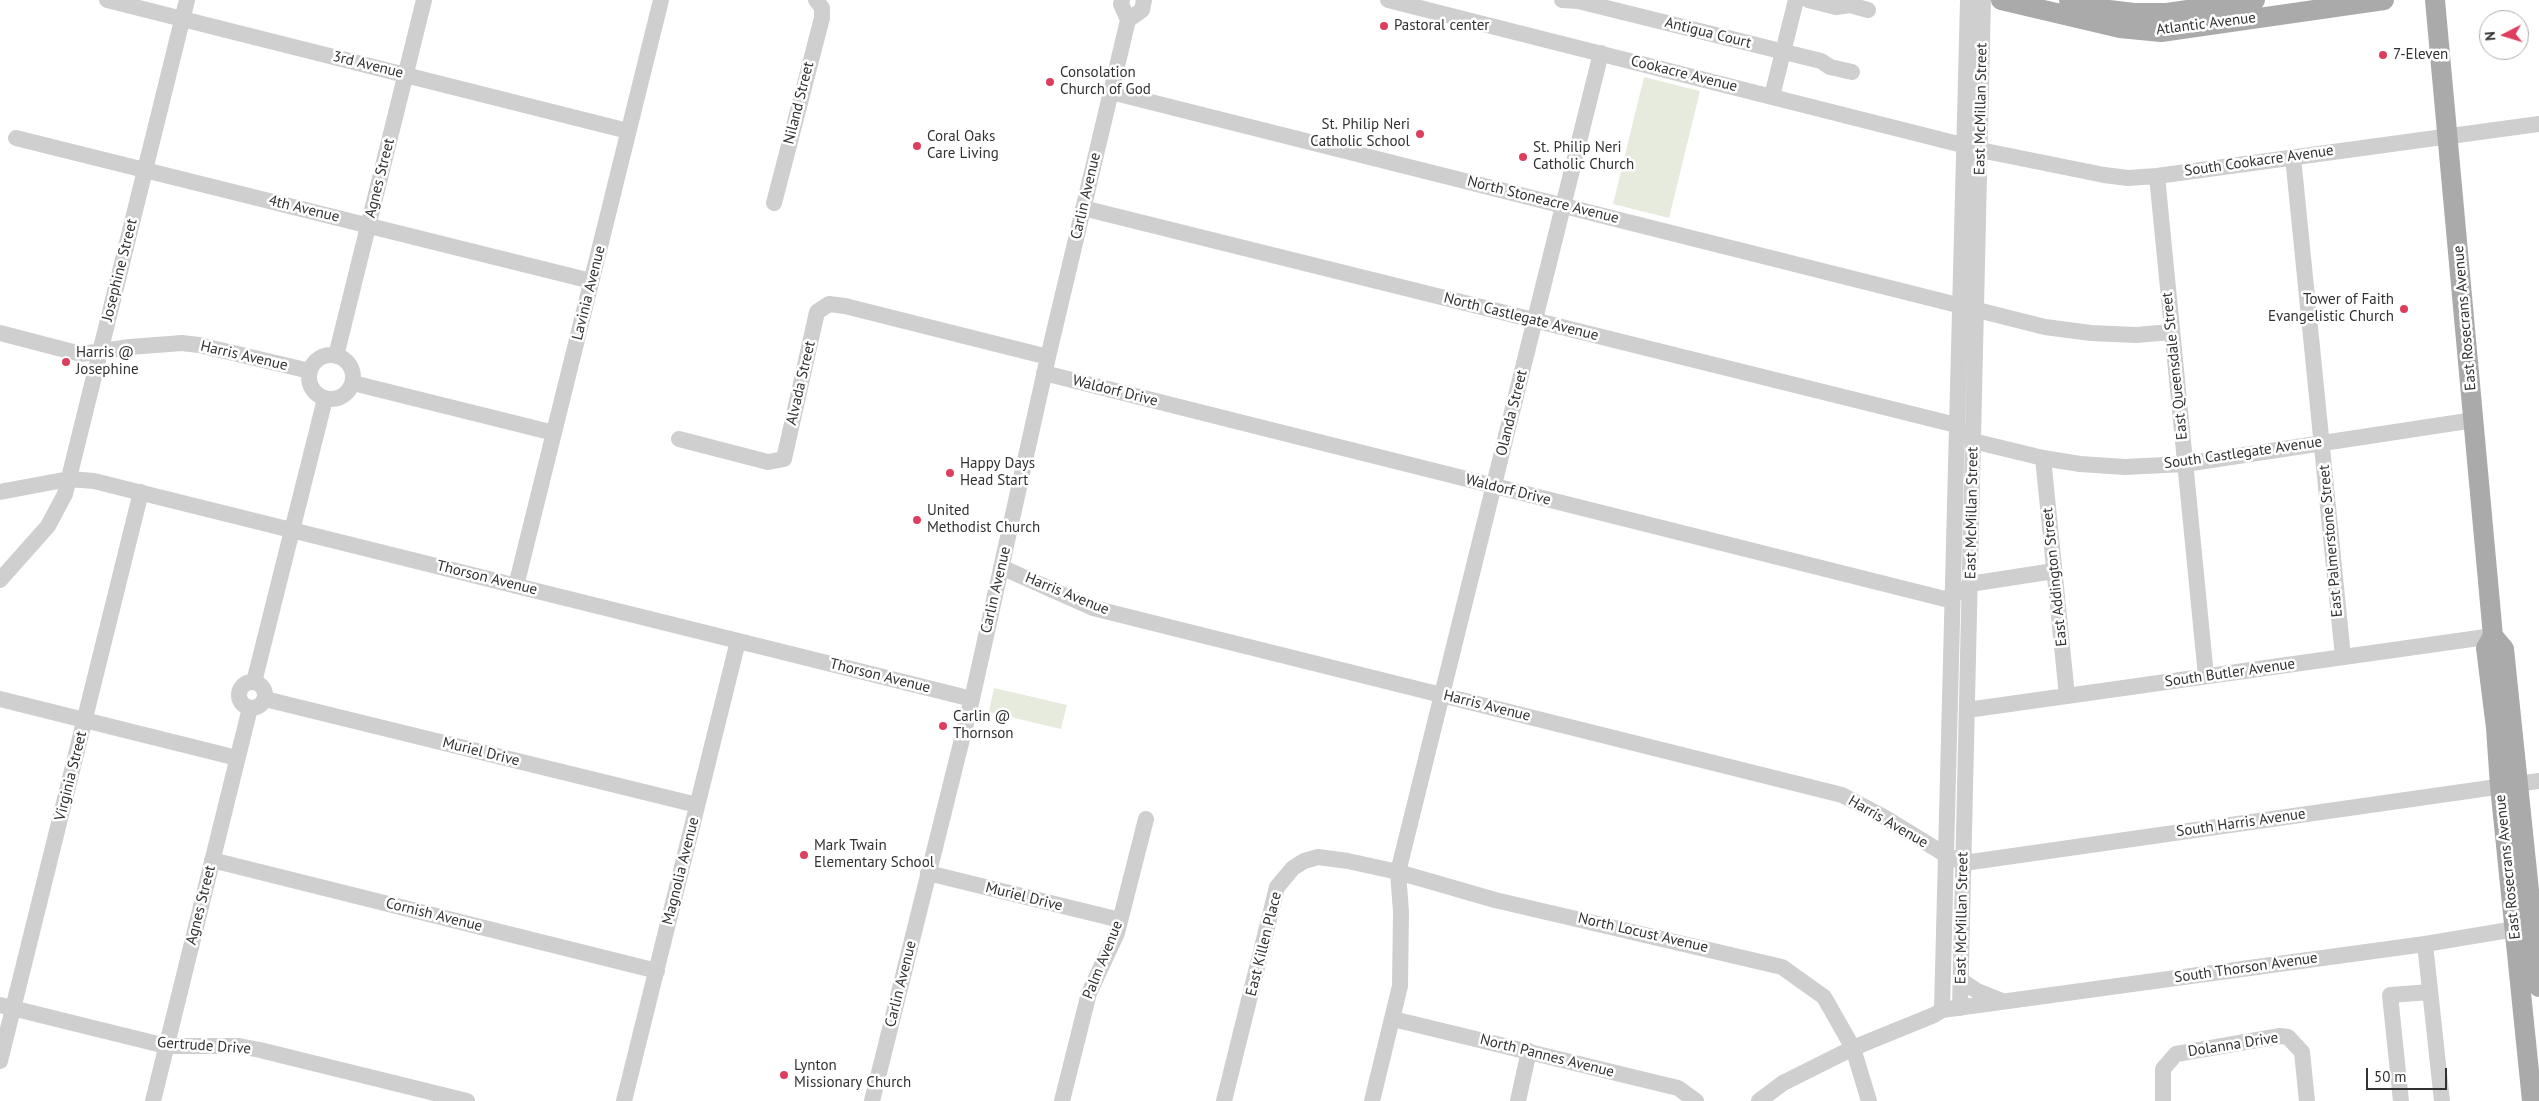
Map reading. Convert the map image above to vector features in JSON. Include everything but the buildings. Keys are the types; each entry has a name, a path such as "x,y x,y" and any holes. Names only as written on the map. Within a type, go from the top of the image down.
{"main road":[{"name":"Atlantic Avenue","path":"2001,0 2120,28 2162,32 2384,0"},
{"name":"Atlantic Avenue","path":"2069,0 2109,10 2167,13 2255,0"},
{"name":"East Rosecrans Avenue","path":"2434,0 2493,636 2486,648 2496,728 2509,785 2523,927 2532,1101"},
{"name":"East Rosecrans Avenue","path":"2523,927 2539,987"}],"street":[{"name":"3rd Avenue","path":"107,0 628,131"},
{"name":"Josephine Street","path":"0,580 48,526 62,500 69,479 188,0"},
{"name":"Agnes Street","path":"336,356 424,0"},
{"name":"Lavinia Avenue","path":"516,586 661,0"},
{"name":"Carlin Avenue","path":"872,1101 972,699 1046,365 1128,20 1121,4 1122,0"},
{"name":"Carlin Avenue","path":"1128,20 1142,10 1144,0"},
{"name":"Cookacre Avenue","path":"1388,0 1972,146"},
{"name":"Antigua Court","path":"1562,0 1618,5 1821,61 1830,66 1852,72"},
{"path":"1772,96 1796,0"},
{"path":"1808,0 1836,7 1850,5 1868,10"},
{"name":"East McMillan Street","path":"1968,0 1972,146"},
{"name":"East McMillan Street","path":"1942,1010 1958,429 1968,307 1972,146 1983,0"},
{"name":"Niland Street","path":"774,203 822,18 818,2"},
{"name":"Olanda Street","path":"1372,1101 1400,986 1401,912 1398,872 1601,53"},
{"name":"North Stoneacre Avenue","path":"1111,92 2045,327 2091,333 2136,335 2172,332"},
{"name":"South Cookacre Avenue","path":"1972,146 2104,175 2128,178 2156,176 2539,124"},
{"name":"4th Avenue","path":"16,138 591,281"},
{"name":"East Palmerstone Street","path":"2293,157 2342,657"},
{"name":"East Queensdale Street","path":"2156,176 2206,676"},
{"name":"North Castlegate Avenue","path":"1084,208 1952,424 1958,429"},
{"name":"Waldorf Drive","path":"824,306 845,306 1046,365 1494,486 1945,599 1952,596"},
{"name":"Alvada Street","path":"680,439 768,462 780,462 786,455 817,312 824,306"},
{"name":"East McMillan Street","path":"1960,1008 1973,441 1968,307"},
{"name":"Harris Avenue","path":"0,334 79,353 193,344 310,371"},
{"path":"336,356 347,362 352,368 353,383 345,395 332,400 319,396 311,385 310,371 313,365 323,357 336,356"},
{"path":"353,383 554,433"},
{"path":"254,682 326,399"},
{"name":"South Castlegate Avenue","path":"1958,429 1973,441 2043,458 2080,464 2125,467 2185,464 2474,420"},
{"name":"East Addington Street","path":"2043,458 2067,696"},
{"name":"Thorson Avenue","path":"0,492 69,479 141,492 972,699"},
{"name":"Virginia Street","path":"0,1061 6,1007 85,720 141,492"},
{"name":"Harris Avenue","path":"1001,567 1093,608 1842,795 1884,817 1946,855 1964,863"},
{"path":"1952,596 1976,583 2054,571"},
{"name":"South Butler Avenue","path":"1967,710 2493,636"},
{"name":"Magnolia Avenue","path":"624,1101 738,641"},
{"path":"254,682 263,688 265,699 257,708 250,708 240,702 239,693 243,685 254,682"},
{"path":"0,699 237,758"},
{"name":"Muriel Drive","path":"265,699 698,806"},
{"name":"Agnes Street","path":"153,1101 250,708"},
{"name":"South Harris Avenue","path":"1964,863 2539,781"},
{"name":"Palm Avenue","path":"1062,1101 1091,984 1117,933 1146,819"},
{"name":"East Killen Place","path":"1224,1101 1277,887 1292,868 1304,861 1318,857 1348,860 1398,872"},
{"name":"Cornish Avenue","path":"212,860 657,971"},
{"name":"North Locust Avenue","path":"1398,872 1495,900 1782,967 1824,997 1853,1048"},
{"name":"Muriel Drive","path":"928,873 1120,920"},
{"name":"South Thorson Avenue","path":"1960,1008 2425,944 2523,927"},
{"path":"2425,944 2442,1101"},
{"path":"1961,980 1977,992 2007,1002"},
{"path":"2401,1101 2390,995 2430,992"},
{"name":"Gertrude Drive","path":"6,1007 166,1046 246,1047 467,1101"},
{"path":"1759,1101 1783,1083 1853,1048 1942,1010 1960,1008"},
{"name":"North Pannes Avenue","path":"1393,1019 1678,1088 1696,1101"},
{"name":"Dolanna Drive","path":"2163,1101 2163,1069 2176,1054 2280,1036 2288,1036 2302,1052 2307,1101"},
{"path":"1853,1048 1869,1101"},
{"path":"1518,1101 1529,1051"}],"shaded area":[{"path":"1644,77 1700,91 1669,218 1613,204"},
{"path":"994,688 1067,705 1061,729 989,712"}],"place":[{"name":"Pastoral center","path":"1384,26"},
{"name":"7-Eleven","path":"2383,55"},
{"name":"Consolation Church of God","path":"1050,82"},
{"name":"St. Philip Neri Catholic School","path":"1420,134"},
{"name":"Coral Oaks Care Living","path":"917,146"},
{"name":"St. Philip Neri Catholic Church","path":"1523,157"},
{"name":"Tower of Faith Evangelistic Church","path":"2404,309"},
{"name":"Harris @ Josephine","path":"66,362"},
{"name":"Happy Days Head Start","path":"950,473"},
{"name":"United Methodist Church","path":"917,520"},
{"name":"Carlin @ Thornson","path":"943,726"},
{"name":"Mark Twain Elementary School","path":"804,855"},
{"name":"Lynton Missionary Church","path":"784,1075"}]}
